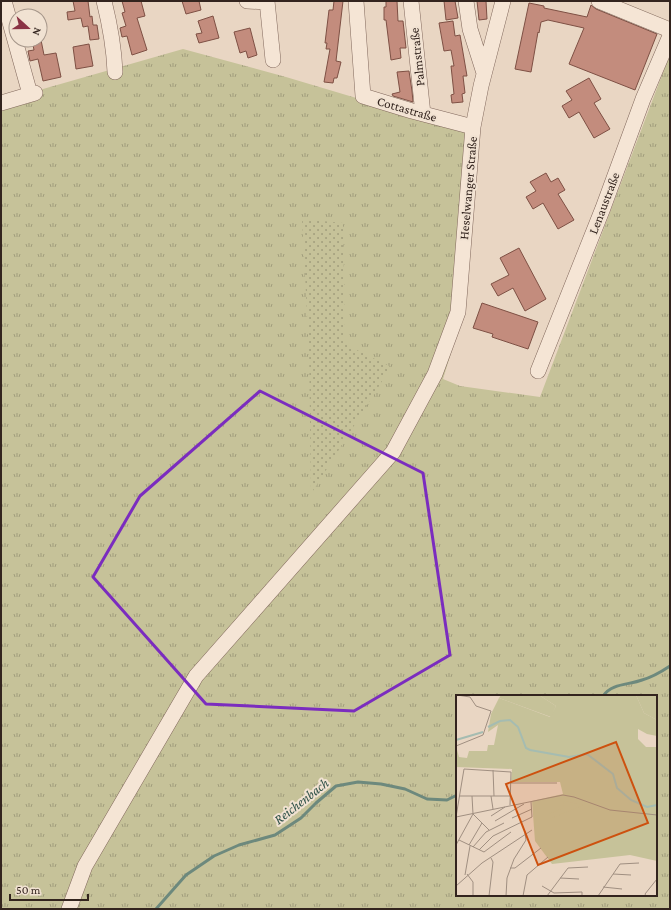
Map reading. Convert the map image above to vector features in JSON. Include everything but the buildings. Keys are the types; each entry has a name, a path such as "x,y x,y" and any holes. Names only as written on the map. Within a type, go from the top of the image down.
{"street":[{"path":"1,103 32,93 4,1"},
{"path":"104,1 115,52 115,72"},
{"path":"247,1 267,2 273,60"},
{"name":"Cottastraße","path":"356,1 363,96 473,127"},
{"name":"Palmstraße","path":"411,1 423,114"},
{"path":"466,1 470,29 484,73"},
{"name":"Heselwanger Straße","path":"69,909 85,866 196,676 393,452 435,374 458,312 473,127 484,73 503,1"},
{"path":"599,1 670,30"},
{"name":"Lenaustraße","path":"538,371 603,208 643,99 670,36"}],"highlighted area":[{"path":"260,391 423,473 450,655 354,711 206,704 93,577 140,496"}],"green space":[{"path":"183,49 286,77 480,135 463,314 443,379 460,386 540,397 670,54 670,909 1,909 1,101"},
{"path":"302,219 343,223 345,344 391,367 311,494 309,351"}],"waterway":[{"name":"Reichenbach","path":"604,695 611,689 650,677 670,666"},
{"name":"Reichenbach","path":"156,909 186,875 214,856 239,845 275,835 301,818 336,786 358,782 381,784 405,789 427,799 447,800 456,796"}]}
